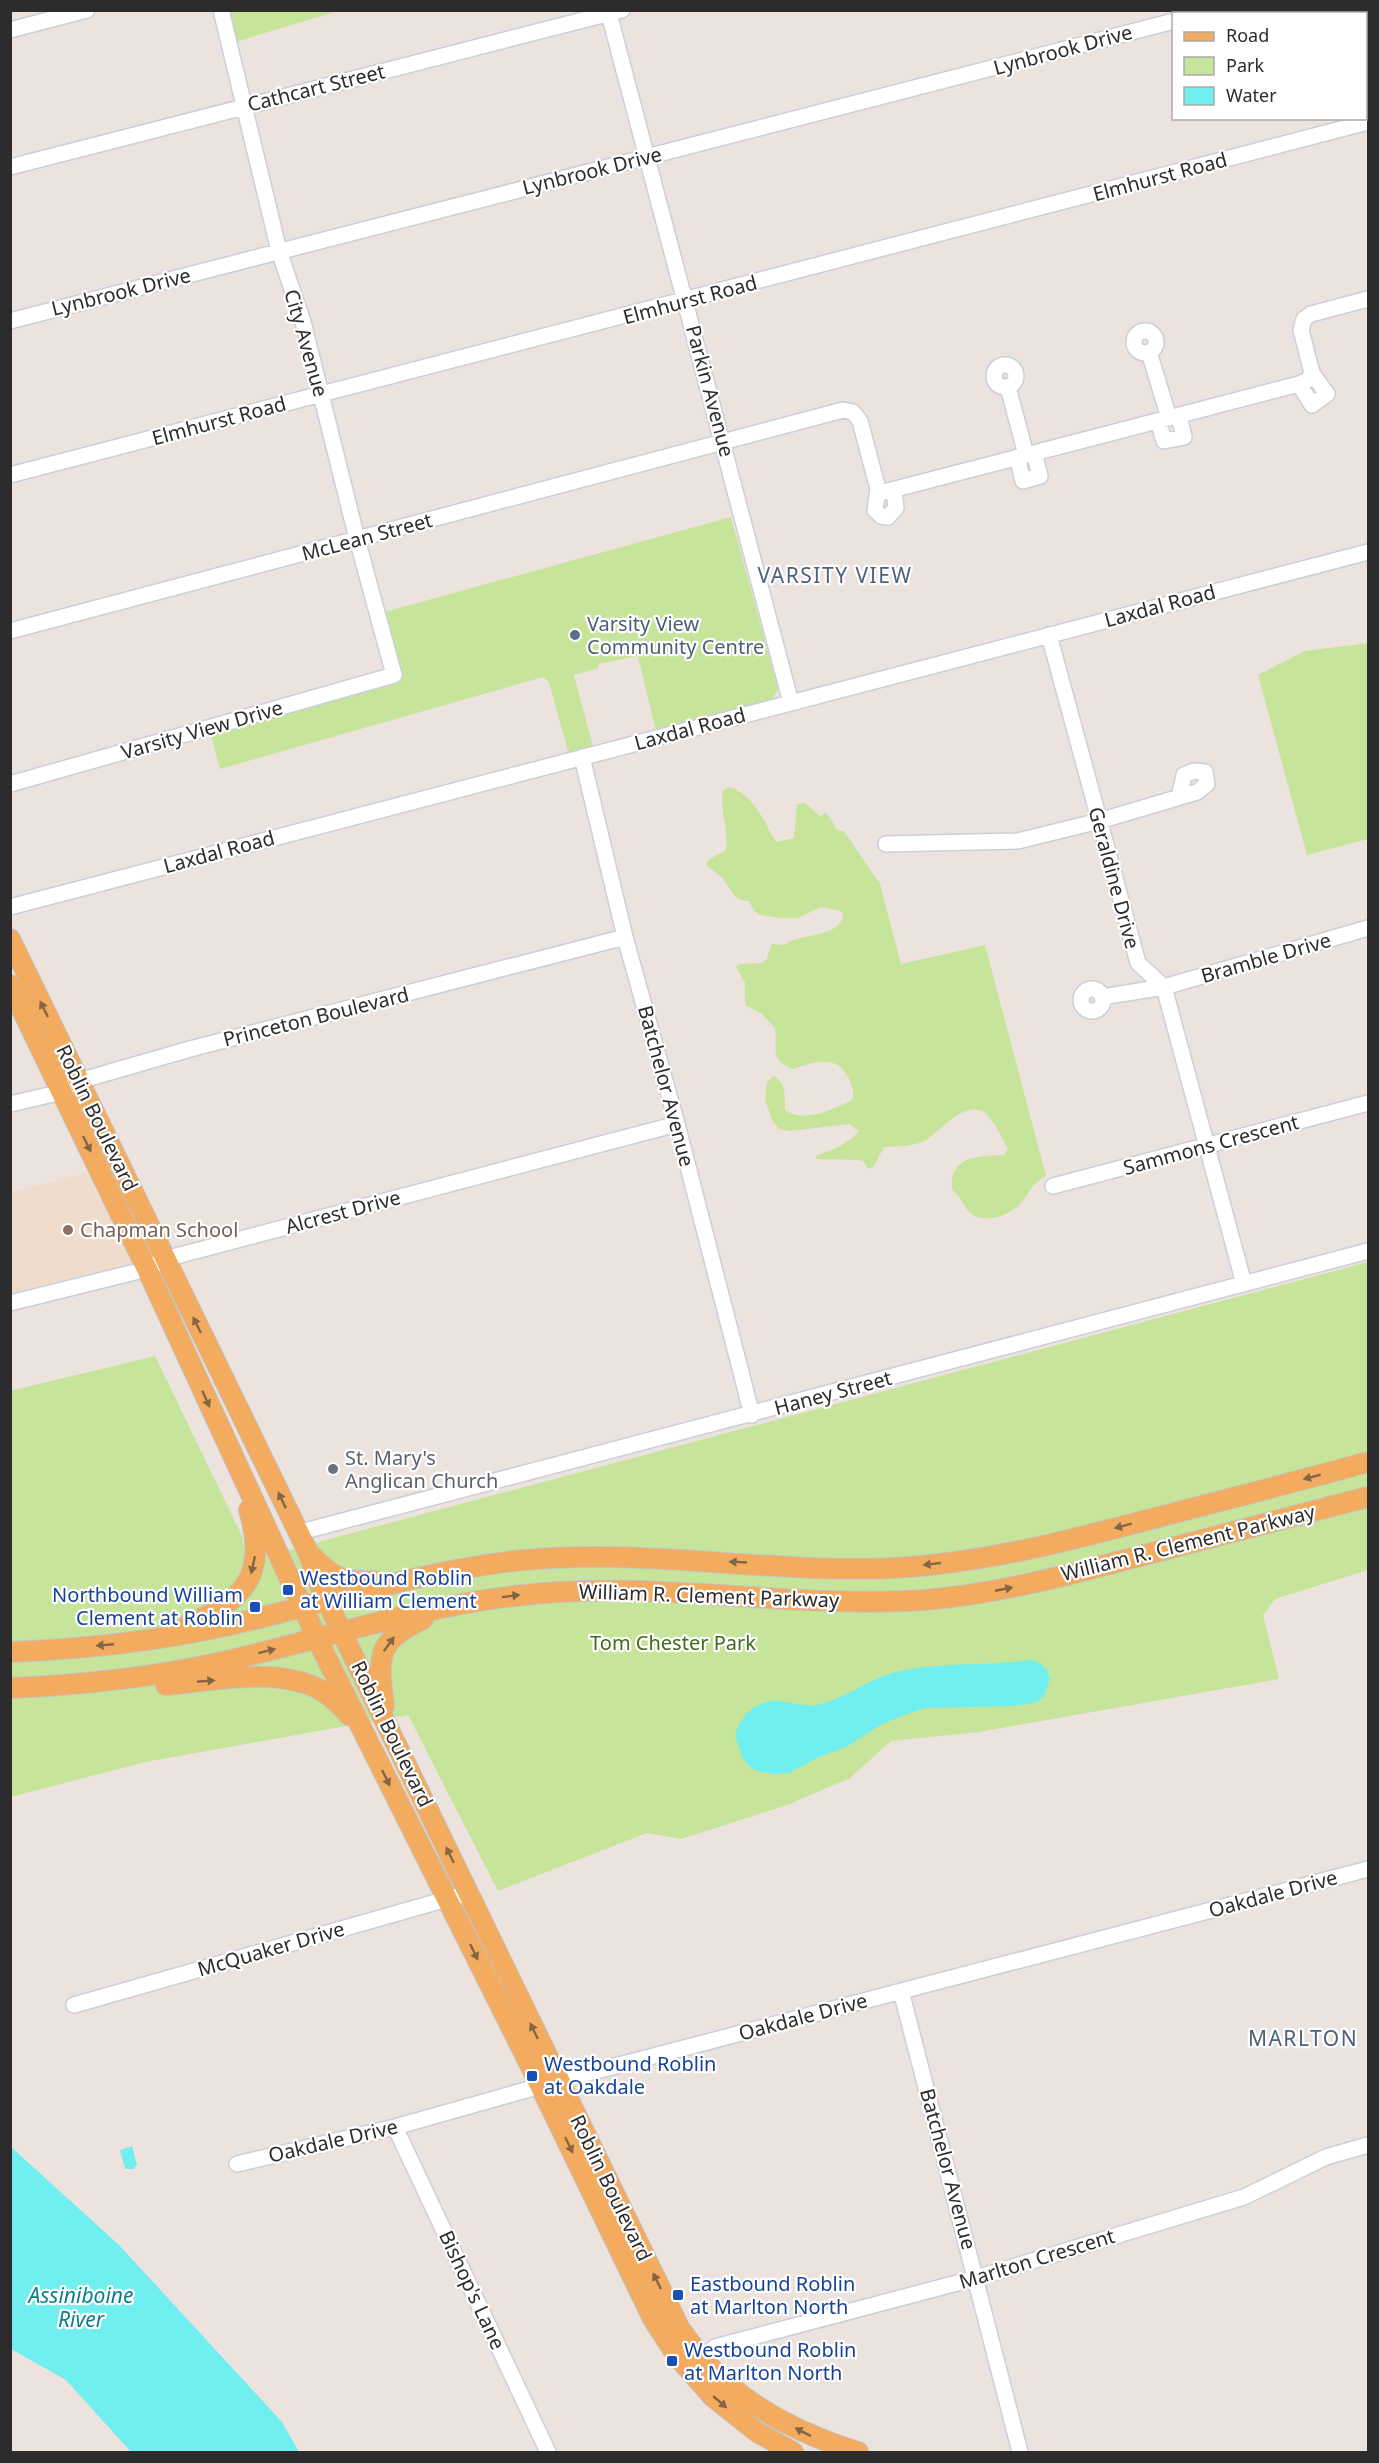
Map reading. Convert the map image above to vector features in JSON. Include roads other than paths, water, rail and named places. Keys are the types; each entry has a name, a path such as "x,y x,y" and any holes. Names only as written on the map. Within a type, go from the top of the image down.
{"main road":[{"name":"Roblin Boulevard","path":"10,939 308,1552 342,1633 468,1893 648,2309 664,2338 694,2378 757,2432 793,2452"},
{"name":"Roblin Boulevard","path":"10,985 147,1269 359,1726 448,1899 550,2084 680,2329 716,2374 768,2414 823,2442 858,2452"},
{"name":"William R. Clement Parkway","path":"10,1653 163,1638 227,1625 405,1580 513,1561 631,1557 868,1568 965,1561 1070,1540 1368,1462"},
{"path":"163,1638 220,1610 232,1601 249,1579 254,1563 255,1535 237,1467"},
{"name":"William R. Clement Parkway","path":"10,1688 106,1681 189,1669 453,1605 516,1595 579,1590 641,1591 865,1602 968,1594 1049,1580 1368,1497"},
{"path":"308,1552 334,1576 352,1582 405,1580"},
{"path":"386,1721 380,1670 387,1644 400,1631 453,1605"},
{"path":"106,1681 139,1687 249,1678 292,1679 319,1689 331,1697 359,1726"}],"street":[{"path":"10,30 87,10"},
{"name":"City Avenue","path":"221,10 279,251 303,322 357,539 394,675"},
{"name":"Cathcart Street","path":"10,167 613,12"},
{"name":"Parkin Avenue","path":"613,12 646,157 791,703"},
{"name":"Lynbrook Drive","path":"10,321 1172,21"},
{"name":"Elmhurst Road","path":"10,475 1368,122"},
{"path":"1299,384 1312,405 1327,394 1312,373 1301,330 1304,319 1311,314 1368,299"},
{"path":"1149,352 1169,418"},
{"path":"894,490 896,508 888,517 881,516 875,510 878,489 884,492 894,490 1299,384 1308,380 1312,373"},
{"path":"1008,387 1026,455"},
{"name":"McLean Street","path":"10,631 843,410 852,412 860,421 878,489"},
{"name":"Laxdal Road","path":"10,907 1368,552"},
{"name":"Geraldine Drive","path":"1049,635 1138,963 1164,987"},
{"name":"Varsity View Drive","path":"10,784 394,675"},
{"name":"Batchelor Avenue","path":"582,757 625,937 677,1125 752,1415"},
{"path":"886,844 1018,841 1099,821 1179,797"},
{"name":"Bramble Drive","path":"1102,997 1164,987 1368,928"},
{"name":"Princeton Boulevard","path":"10,1104 62,1092 79,1081 190,1049 625,937"},
{"path":"1164,987 1244,1284"},
{"name":"Sammons Crescent","path":"1053,1186 1368,1103"},
{"name":"Alcrest Drive","path":"10,1303 147,1269 165,1259 677,1125"},
{"name":"Haney Street","path":"297,1533 1368,1251"},
{"name":"Oakdale Drive","path":"237,2164 395,2127 550,2084 1368,1869"},
{"name":"McQuaker Drive","path":"74,2005 468,1893"},
{"name":"Batchelor Avenue","path":"901,1991 1020,2452"},
{"name":"Bishop's Lane","path":"395,2127 548,2452"},
{"name":"Marlton Crescent","path":"702,2359 715,2347 976,2278 1244,2197 1326,2157 1368,2145"}],"water":[{"path":"1030,1660 1046,1668 1050,1678 1044,1697 1034,1703 1014,1706 927,1708 912,1712 882,1724 846,1747 821,1756 789,1773 776,1774 751,1768 743,1759 735,1736 745,1715 764,1703 781,1701 817,1705 883,1676 910,1669"},
{"name":"Assiniboine River","path":"10,2146 119,2245 282,2422 299,2452 131,2452 66,2380 11,2349"},
{"path":"132,2146 137,2165 133,2169 125,2169 120,2150"}],"place":[{"name":"Varsity View Community Centre","path":"575,635"},
{"name":"Chapman School","path":"68,1230"},
{"name":"St. Mary's Anglican Church","path":"333,1469"},
{"name":"Westbound Roblin at William Clement","path":"288,1590"},
{"name":"Northbound William Clement at Roblin","path":"255,1607"},
{"name":"Westbound Roblin at Oakdale","path":"532,2076"},
{"name":"Eastbound Roblin at Marlton North","path":"678,2295"},
{"name":"Westbound Roblin at Marlton North","path":"672,2361"}],"district":[{"name":"VARSITY VIEW","path":"835,576"},
{"name":"MARLTON","path":"1303,2039"}],"park label":[{"name":"Tom Chester Park","path":"673,1643"}]}
